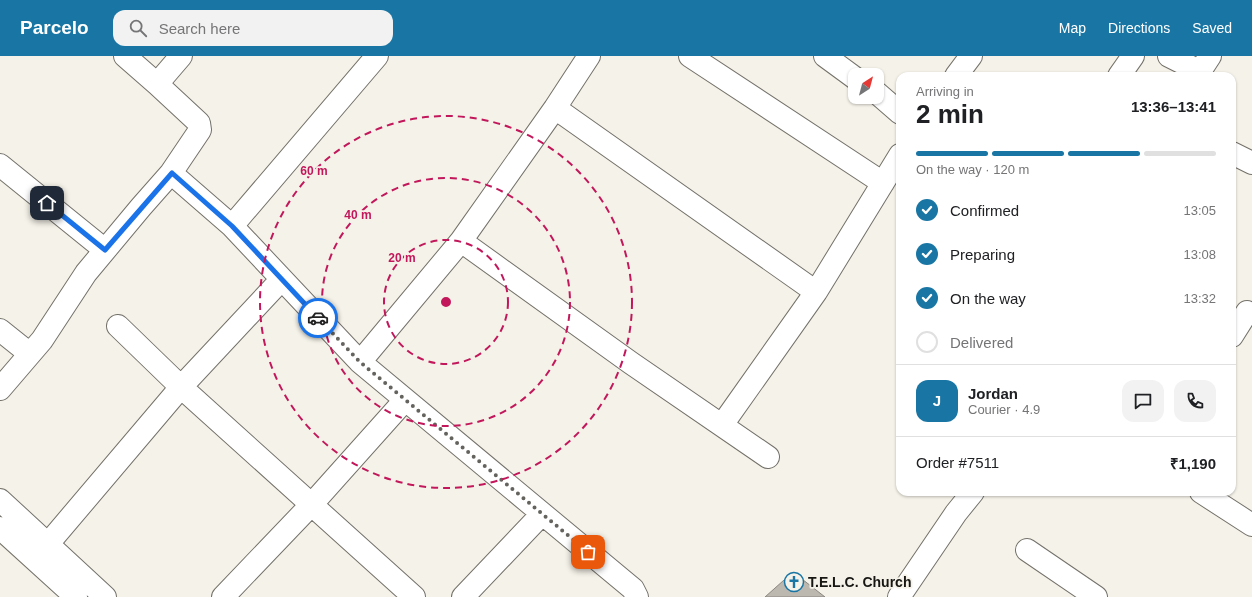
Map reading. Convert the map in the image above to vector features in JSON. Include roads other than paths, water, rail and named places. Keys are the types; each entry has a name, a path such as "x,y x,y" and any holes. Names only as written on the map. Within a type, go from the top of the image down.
{"main road":[{"path":"0,390 42,340 86,273 172,173 200,130 199,123 125,56"},
{"path":"157,84 181,56"},
{"path":"232,226 377,56"},
{"path":"360,362 461,241 555,108 589,56"},
{"path":"690,56 883,183"},
{"path":"825,56 848,73"},
{"path":"959,72 971,56"},
{"path":"1122,72 1132,56"},
{"path":"1169,56 1202,68"},
{"path":"884,99 896,110"},
{"path":"555,108 816,292"},
{"path":"1236,154 1252,163"},
{"path":"722,425 816,292 896,162"},
{"path":"0,165 105,250"},
{"path":"172,173 232,226 281,280 360,362 633,589 637,597"},
{"path":"461,241 631,363 768,457"},
{"path":"41,552 181,387 281,280"},
{"path":"1236,327 1244,310"},
{"path":"118,326 181,387 414,597"},
{"path":"0,330 30,354"},
{"path":"223,597 312,504 405,400"},
{"path":"899,597 956,513 971,496"},
{"path":"1207,496 1252,525"},
{"path":"0,500 76,597"},
{"path":"463,597 542,514"},
{"path":"0,528 41,552 105,597"},
{"path":"1027,550 1096,597"}],"place":[{"name":"T.E.L.C. Church","path":"794,582"}]}
